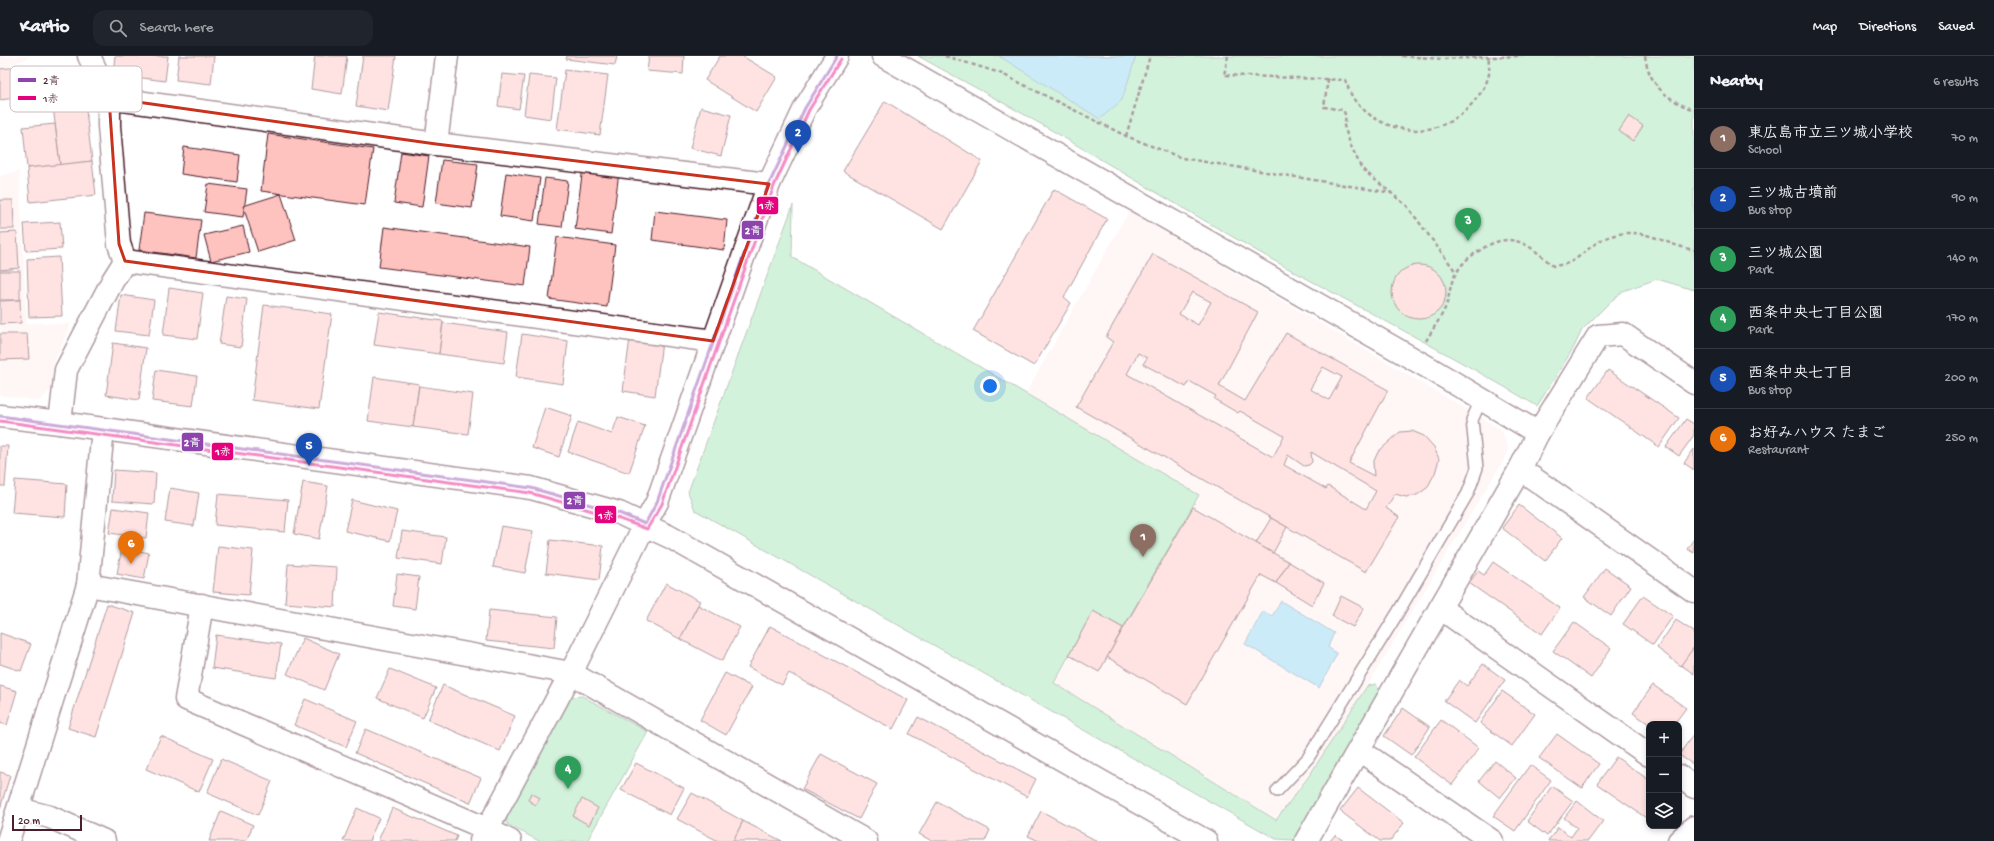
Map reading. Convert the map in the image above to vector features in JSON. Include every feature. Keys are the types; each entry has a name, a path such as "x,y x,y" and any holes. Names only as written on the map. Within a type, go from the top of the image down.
{"street":[{"path":"88,56 93,66"},
{"path":"436,144 447,56"},
{"path":"484,835 571,673 657,502 769,184 805,108 837,56"},
{"path":"883,56 1424,365 1538,433"},
{"path":"142,103 436,144 769,184"},
{"path":"109,112 119,244 125,261"},
{"path":"125,261 713,341"},
{"path":"60,422 66,370 113,280 125,261"},
{"path":"1306,841 1520,469 1538,433 1598,336 1623,334 1694,383"},
{"path":"0,416 60,422 531,488 619,513 645,524 1200,840"},
{"path":"8,841 88,585 103,429"},
{"path":"1520,469 1694,591"},
{"path":"88,585 571,673 866,841"},
{"path":"202,605 186,699 484,835 510,841"},
{"path":"1440,608 1646,753"},
{"path":"1359,750 1492,841"},
{"path":"1682,778 1694,786"},
{"path":"19,809 50,817 104,841"},
{"path":"1679,841 1694,827"}],"lane":[{"path":"1277,791 1308,758 1397,614 1468,493 1477,468 1472,420 1481,400"}],"path":[{"path":"945,56 1000,73 1126,136 1182,158 1269,171 1392,193"},
{"path":"1126,136 1150,56"},
{"path":"1228,56 1224,75 1328,78 1345,80 1355,101 1368,113 1384,124 1405,131 1423,130 1445,124 1462,114 1474,103 1489,75 1489,57"},
{"path":"1402,56 1442,59 1521,56"},
{"path":"1645,56 1647,70 1658,88 1676,104 1694,110"},
{"path":"1328,78 1324,108 1343,110 1346,116 1344,126 1362,169 1408,206 1456,272"},
{"path":"1424,344 1446,307 1456,272 1469,257 1490,243 1506,239 1520,242 1540,255 1553,266 1569,263 1601,240 1622,234 1642,233 1659,238 1682,248 1694,250"}],"highlighted area":[{"path":"109,98 436,144 769,184 713,341 125,261 119,244"}],"shaded area":[{"path":"0,56 29,56 30,57 0,70"},
{"path":"19,171 27,323 71,324 54,362 52,389 39,401 0,395 0,176"},
{"path":"1129,211 1502,430 1509,451 1372,678 1309,776 1277,820 1080,704 758,437 791,256 1026,393"}],"green space":[{"path":"918,56 1694,56 1694,290 1657,279 1623,291 1582,330 1574,347 1537,406 1271,259 1049,129"},
{"path":"793,205 792,257 1199,495 1123,628 1093,611 1054,683 1276,820 1309,776 1367,686 1376,684 1380,691 1294,840 1276,839 695,510 688,492"},
{"path":"582,696 648,732 587,841 539,841 507,824 506,813 571,697"}],"water":[{"path":"999,56 1136,56 1122,100 1100,119"},
{"path":"1281,601 1334,633 1328,647 1337,654 1319,688 1245,644 1263,611 1272,616"}],"building":[{"path":"115,56 168,56 165,81 142,78 142,66 114,66"},
{"path":"179,56 214,56 211,84 176,80"},
{"path":"315,56 347,56 342,94 311,89"},
{"path":"363,56 396,56 388,111 356,106"},
{"path":"567,56 617,56 615,65 566,59"},
{"path":"649,56 684,56 683,74 647,71"},
{"path":"720,56 742,56 777,77 756,112 705,80"},
{"path":"10,68 10,99 0,100 0,69"},
{"path":"565,70 608,75 600,135 557,129"},
{"path":"502,74 524,76 519,109 498,106"},
{"path":"529,75 556,78 551,119 524,115"},
{"path":"885,101 982,161 943,229 843,171"},
{"path":"701,107 731,115 721,156 690,148"},
{"path":"54,112 86,112 92,161 60,165"},
{"path":"1629,116 1643,126 1633,141 1619,131"},
{"path":"55,124 60,165 27,168 23,127"},
{"path":"268,134 373,149 365,205 261,191"},
{"path":"184,147 240,155 237,182 181,174"},
{"path":"401,152 429,156 422,207 394,203"},
{"path":"442,160 478,164 472,208 436,203"},
{"path":"92,161 96,195 30,202 27,168"},
{"path":"583,167 619,172 611,234 575,229"},
{"path":"506,173 540,178 534,221 500,216"},
{"path":"545,178 568,181 562,227 539,224"},
{"path":"208,184 247,189 243,217 204,212"},
{"path":"1054,189 1107,219 1064,297 1071,303 1034,366 973,331"},
{"path":"281,194 296,240 258,252 243,206"},
{"path":"0,200 13,200 14,229 0,229"},
{"path":"655,211 727,220 724,250 652,240"},
{"path":"144,213 201,220 196,258 139,250"},
{"path":"60,222 62,249 26,251 24,224"},
{"path":"243,226 249,252 211,261 204,235"},
{"path":"384,227 530,247 525,286 379,267"},
{"path":"17,232 19,268 0,270 0,233"},
{"path":"557,237 615,245 607,307 549,299"},
{"path":"1153,254 1258,312 1219,386 1245,401 1286,333 1388,390 1349,463 1374,476 1373,463 1378,452 1400,432 1412,431 1424,436 1434,447 1439,459 1435,473 1427,488 1417,495 1406,497 1395,494 1386,508 1399,517 1366,572 1076,407 1113,342 1106,337","holes":["1192,292 1211,302 1198,325 1179,314","1138,353 1147,358 1143,364 1186,387 1189,381 1216,396 1214,399 1238,413 1240,411 1284,436 1273,457 1127,374","1323,367 1342,377 1329,400 1310,389","1311,452 1376,491 1366,509 1328,486 1326,489 1284,465 1288,455 1304,466 1309,465 1312,462"]},
{"path":"59,257 62,316 29,317 27,259"},
{"path":"1419,265 1429,267 1438,273 1444,282 1446,292 1444,302 1438,311 1429,317 1419,319 1409,317 1400,311 1394,302 1392,292 1394,282 1400,273 1409,267"},
{"path":"0,271 20,271 20,300 0,300"},
{"path":"169,288 203,293 197,339 163,335"},
{"path":"121,295 154,300 149,335 116,331"},
{"path":"226,296 247,299 241,347 219,344"},
{"path":"20,300 21,323 0,324 0,301"},
{"path":"264,305 332,314 319,409 252,400"},
{"path":"379,312 443,321 439,354 374,345"},
{"path":"443,323 508,332 504,363 439,354"},
{"path":"0,334 27,334 29,359 0,360"},
{"path":"522,334 568,341 563,384 516,377"},
{"path":"630,338 662,342 655,396 623,391"},
{"path":"113,343 146,348 139,400 106,395"},
{"path":"156,370 197,376 193,406 152,401"},
{"path":"1608,370 1679,418 1659,447 1588,398"},
{"path":"374,377 419,384 413,427 368,421"},
{"path":"419,386 473,394 468,434 413,427"},
{"path":"545,407 572,416 559,457 532,448"},
{"path":"618,417 645,426 629,473 568,452 578,422 612,434"},
{"path":"1686,419 1694,424 1694,435 1679,456 1666,447"},
{"path":"0,446 8,446 5,486 0,486"},
{"path":"1694,449 1694,470 1684,463"},
{"path":"114,470 156,473 154,504 112,501"},
{"path":"15,480 67,484 65,517 12,513"},
{"path":"303,482 328,486 319,539 294,534"},
{"path":"170,488 199,493 194,526 165,522"},
{"path":"218,494 288,500 285,532 215,525"},
{"path":"352,500 397,511 390,541 345,531"},
{"path":"1519,505 1562,538 1545,561 1502,528"},
{"path":"1193,507 1289,562 1276,583 1261,575 1187,704 1107,657"},
{"path":"113,508 149,513 146,538 109,533"},
{"path":"1271,518 1287,527 1273,553 1256,543"},
{"path":"501,526 533,531 525,573 493,567"},
{"path":"402,531 446,537 442,564 398,558"},
{"path":"1694,539 1694,553 1687,549"},
{"path":"550,540 603,546 599,580 546,573"},
{"path":"218,546 253,550 249,595 213,592"},
{"path":"122,547 149,553 144,579 117,574"},
{"path":"1289,562 1324,583 1312,605 1276,583"},
{"path":"1493,562 1560,608 1542,634 1469,583 1478,571 1484,575"},
{"path":"288,564 337,567 335,607 285,603"},
{"path":"1605,568 1631,586 1611,616 1584,597"},
{"path":"397,574 419,577 415,609 393,606"},
{"path":"666,583 700,601 680,639 646,621"},
{"path":"1341,596 1364,608 1353,627 1332,616"},
{"path":"1643,596 1673,616 1653,645 1623,624"},
{"path":"107,604 135,613 96,737 68,728"},
{"path":"698,605 740,627 722,661 680,639"},
{"path":"489,610 557,617 554,648 486,641"},
{"path":"1093,611 1123,628 1099,672 1069,655"},
{"path":"1676,620 1694,632 1694,647 1681,666 1657,648"},
{"path":"1574,622 1611,648 1591,678 1553,651"},
{"path":"770,626 908,700 893,729 789,673 782,685 748,667"},
{"path":"0,633 31,644 21,671 0,664"},
{"path":"216,635 281,644 276,678 212,668"},
{"path":"303,638 339,654 324,690 287,674"},
{"path":"1694,647 1694,674 1681,665"},
{"path":"1483,664 1505,680 1475,723 1444,701 1459,680 1467,686"},
{"path":"390,669 436,688 423,718 377,698"},
{"path":"725,673 752,687 726,735 700,720"},
{"path":"443,685 515,716 500,751 428,720"},
{"path":"1653,685 1686,708 1676,721 1646,722 1633,713"},
{"path":"0,686 17,691 7,725 0,723"},
{"path":"1502,691 1535,714 1512,746 1480,723"},
{"path":"305,699 357,721 346,747 294,725"},
{"path":"1403,708 1430,727 1411,755 1384,736"},
{"path":"918,717 1036,779 1027,797 909,734"},
{"path":"1441,720 1479,748 1452,785 1414,757"},
{"path":"366,729 481,778 470,803 355,753"},
{"path":"1694,733 1694,765 1682,757 1682,751"},
{"path":"1557,734 1599,764 1582,788 1539,758"},
{"path":"161,736 213,759 199,792 146,769"},
{"path":"821,754 877,784 859,819 802,789"},
{"path":"1616,757 1646,778 1646,818 1597,784"},
{"path":"221,759 272,781 258,815 207,793"},
{"path":"1495,761 1516,778 1500,798 1479,781"},
{"path":"636,763 684,788 670,815 621,790"},
{"path":"1530,765 1551,780 1515,831 1493,816"},
{"path":"0,772 10,775 0,809"},
{"path":"1552,786 1573,801 1547,836 1527,821"},
{"path":"1358,788 1404,823 1390,841 1380,841 1340,811"},
{"path":"531,793 540,798 536,805 528,800"},
{"path":"692,793 743,821 733,841 718,841 677,819"},
{"path":"582,799 598,808 589,825 573,816"},
{"path":"1577,801 1603,821 1588,841 1548,841 1558,827 1571,837 1577,828 1564,818"},
{"path":"937,802 990,830 985,841 932,841 919,834"},
{"path":"357,808 379,818 369,841 343,841"},
{"path":"392,808 457,836 455,841 378,841"},
{"path":"221,811 253,825 246,841 209,841"},
{"path":"1041,811 1097,841 1039,841 1028,836"},
{"path":"743,821 782,841 733,841"},
{"path":"1335,835 1344,841 1330,841"}],"transit line":[{"name":"2青","path":"0,416 531,488 619,513 645,524 657,502 769,184 805,108 837,56"},
{"name":"1赤","path":"0,421 530,493 617,518 647,529 662,504 774,186 809,110 841,59"}],"place":[{"name":"三ツ城古墳前","path":"798,153"},
{"name":"三ツ城公園","path":"1468,241"},
{"name":"西条中央七丁目","path":"309,466"},
{"name":"東広島市立三ツ城小学校","path":"1143,557"},
{"name":"お好みハウス たまご","path":"131,564"},
{"name":"西条中央七丁目公園","path":"568,789"}]}
